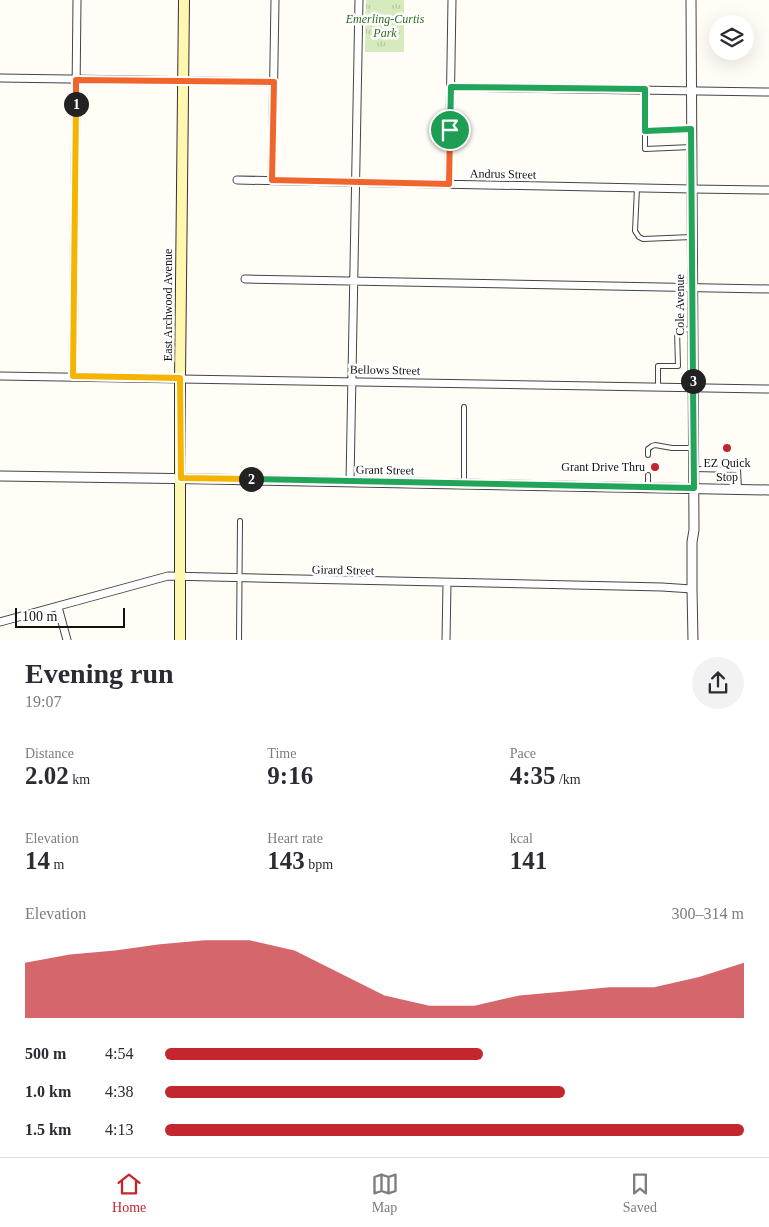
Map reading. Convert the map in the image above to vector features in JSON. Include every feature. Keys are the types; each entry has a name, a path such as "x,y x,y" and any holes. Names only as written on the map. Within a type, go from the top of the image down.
{"main road":[{"name":"East Archwood Avenue","path":"180,640 180,378 184,0"}],"street":[{"path":"73,376 77,0"},
{"path":"272,180 274,0"},
{"path":"350,481 359,0"},
{"path":"449,184 452,0"},
{"name":"Cole Avenue","path":"690,0 694,388 693,640"},
{"path":"0,78 274,82"},
{"path":"451,87 769,92"},
{"name":"Andrus Street","path":"237,180 769,190"},
{"path":"245,279 769,288"},
{"name":"Bellows Street","path":"0,376 769,389"},
{"name":"Grant Street","path":"0,476 769,490"},
{"name":"Girard Street","path":"0,622 168,576 692,589"},
{"path":"446,640 447,583"},
{"path":"58,607 67,640"}],"lane":[{"path":"645,89 645,149 692,147"},
{"path":"645,131 691,129"},
{"path":"637,188 635,231 639,237 692,237"},
{"path":"658,386 658,366 678,366 677,330 692,329"},
{"path":"464,407 464,484"},
{"path":"648,455 648,449 656,445 672,448 693,448"},
{"path":"694,469 738,470 739,489"},
{"path":"648,476 648,488"},
{"path":"239,640 240,521"}],"green space":[{"name":"Emerling-Curtis Park","path":"366,0 404,0 404,52 365,52"}],"place":[{"name":"EZ Quick Stop","path":"727,448"},
{"name":"Grant Drive Thru","path":"655,467"}],"route":[{"path":"76,80 274,82 272,180 449,184 450,130 451,87 480,86 645,89 645,131 691,129 694,488 181,478 180,378 73,376 76,80"}]}
